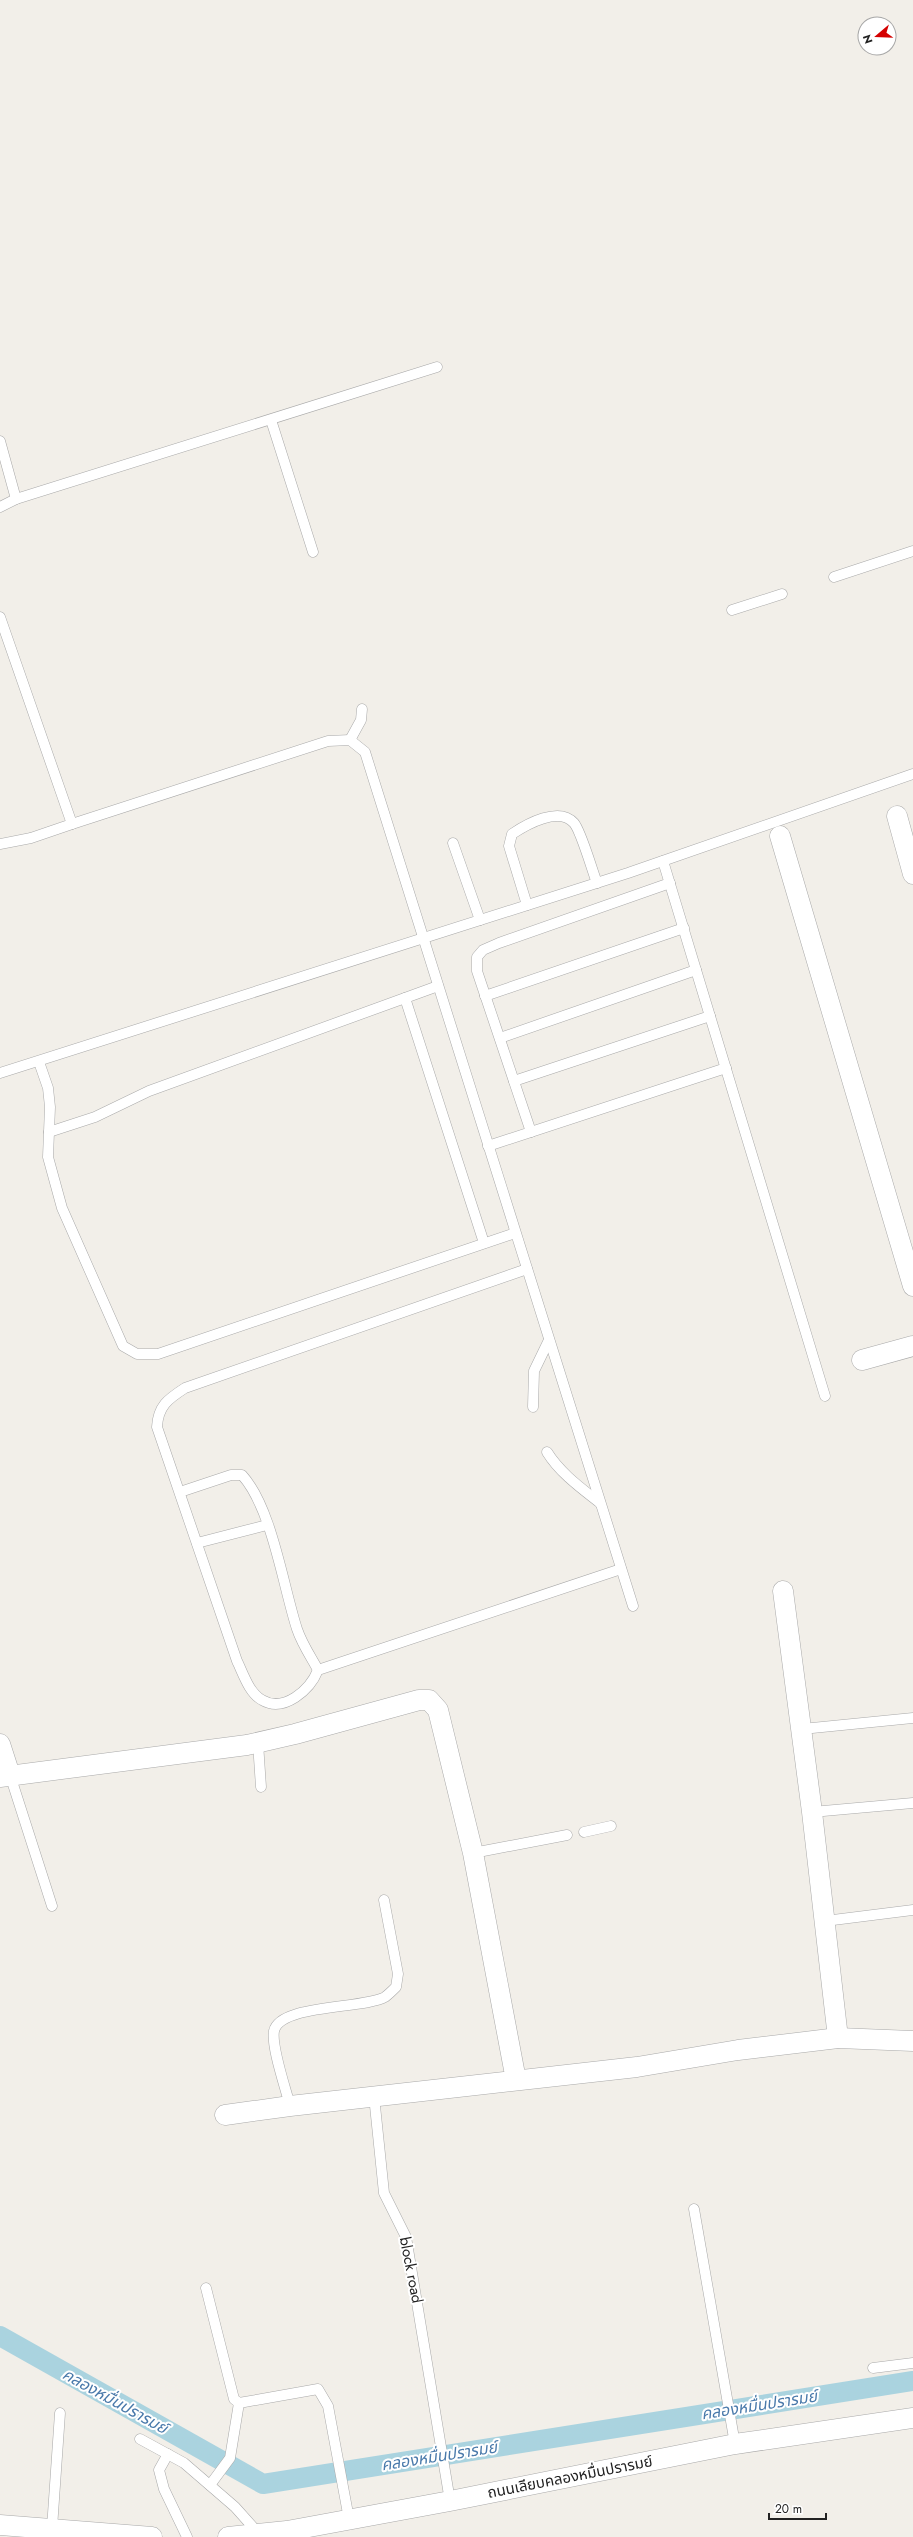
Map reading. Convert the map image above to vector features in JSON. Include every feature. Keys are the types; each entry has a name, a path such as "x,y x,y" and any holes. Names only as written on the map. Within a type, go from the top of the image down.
{"street":[{"path":"897,816 913,874"},
{"path":"780,836 913,1286"},
{"path":"862,1360 913,1346"},
{"path":"783,1591 802,1729 838,2038"},
{"path":"0,1744 5,1776 258,1742 419,1700 429,1700 438,1710 473,1853 516,2080"},
{"path":"226,2115 374,2096 637,2067 738,2050 838,2038 913,2041"},
{"name":"ถนนเลียบคลองหมื่นปรารมย์","path":"228,2537 259,2534 349,2519 449,2494 735,2444 913,2418"},
{"path":"0,2525 152,2537"}],"lane":[{"path":"0,507 16,499 436,367"},
{"path":"271,420 313,552"},
{"path":"0,441 16,499"},
{"path":"834,577 913,551"},
{"path":"732,610 782,594"},
{"path":"0,617 72,824"},
{"path":"350,740 361,720 362,709"},
{"path":"0,844 30,838 328,742 350,740 365,752 633,1606"},
{"path":"0,1073 39,1062 597,883 913,774"},
{"path":"527,905 509,846 512,834 524,826 555,815 566,817 574,823 597,883"},
{"path":"453,843 480,920"},
{"path":"663,861 825,1396"},
{"path":"531,1132 477,971 477,957 483,950 670,883"},
{"path":"486,996 684,928"},
{"path":"500,1038 696,970"},
{"path":"49,1132 95,1117 149,1091 438,986"},
{"path":"405,998 484,1243"},
{"path":"514,1081 710,1016"},
{"path":"39,1062 48,1088 48,1157 62,1208 124,1346 137,1354 158,1354 515,1233"},
{"path":"488,1146 726,1068"},
{"path":"526,1269 180,1391 171,1398 158,1413 157,1427 237,1661 250,1688 262,1700 282,1704 303,1692 313,1681 318,1670 621,1569"},
{"path":"533,1407 534,1371 549,1340"},
{"path":"547,1452 552,1461 574,1482 600,1503"},
{"path":"180,1492 231,1475 242,1475 251,1484 262,1506 297,1630 318,1670"},
{"path":"197,1543 267,1525"},
{"path":"802,1729 913,1718"},
{"path":"258,1742 261,1787"},
{"path":"5,1776 52,1906"},
{"path":"812,1812 913,1803"},
{"path":"584,1832 611,1826"},
{"path":"473,1853 567,1835"},
{"path":"290,2106 276,2052 274,2030 282,2019 296,2014 384,1997 396,1987 398,1974 384,1900"},
{"path":"825,1921 913,1910"},
{"name":"block road","path":"374,2096 384,2193 406,2237 449,2494"},
{"path":"694,2209 735,2444"},
{"path":"206,2288 234,2399 239,2403 318,2389 328,2406 349,2519"},
{"path":"873,2368 913,2363"},
{"path":"210,2485 230,2458 239,2403"},
{"path":"52,2528 60,2413"},
{"path":"140,2439 184,2463 235,2507 259,2534"},
{"path":"168,2454 159,2470 164,2489 188,2537"}],"waterway":[{"name":"คลองหมื่นปรารมย์","path":"0,2336 263,2484 913,2381"}]}
